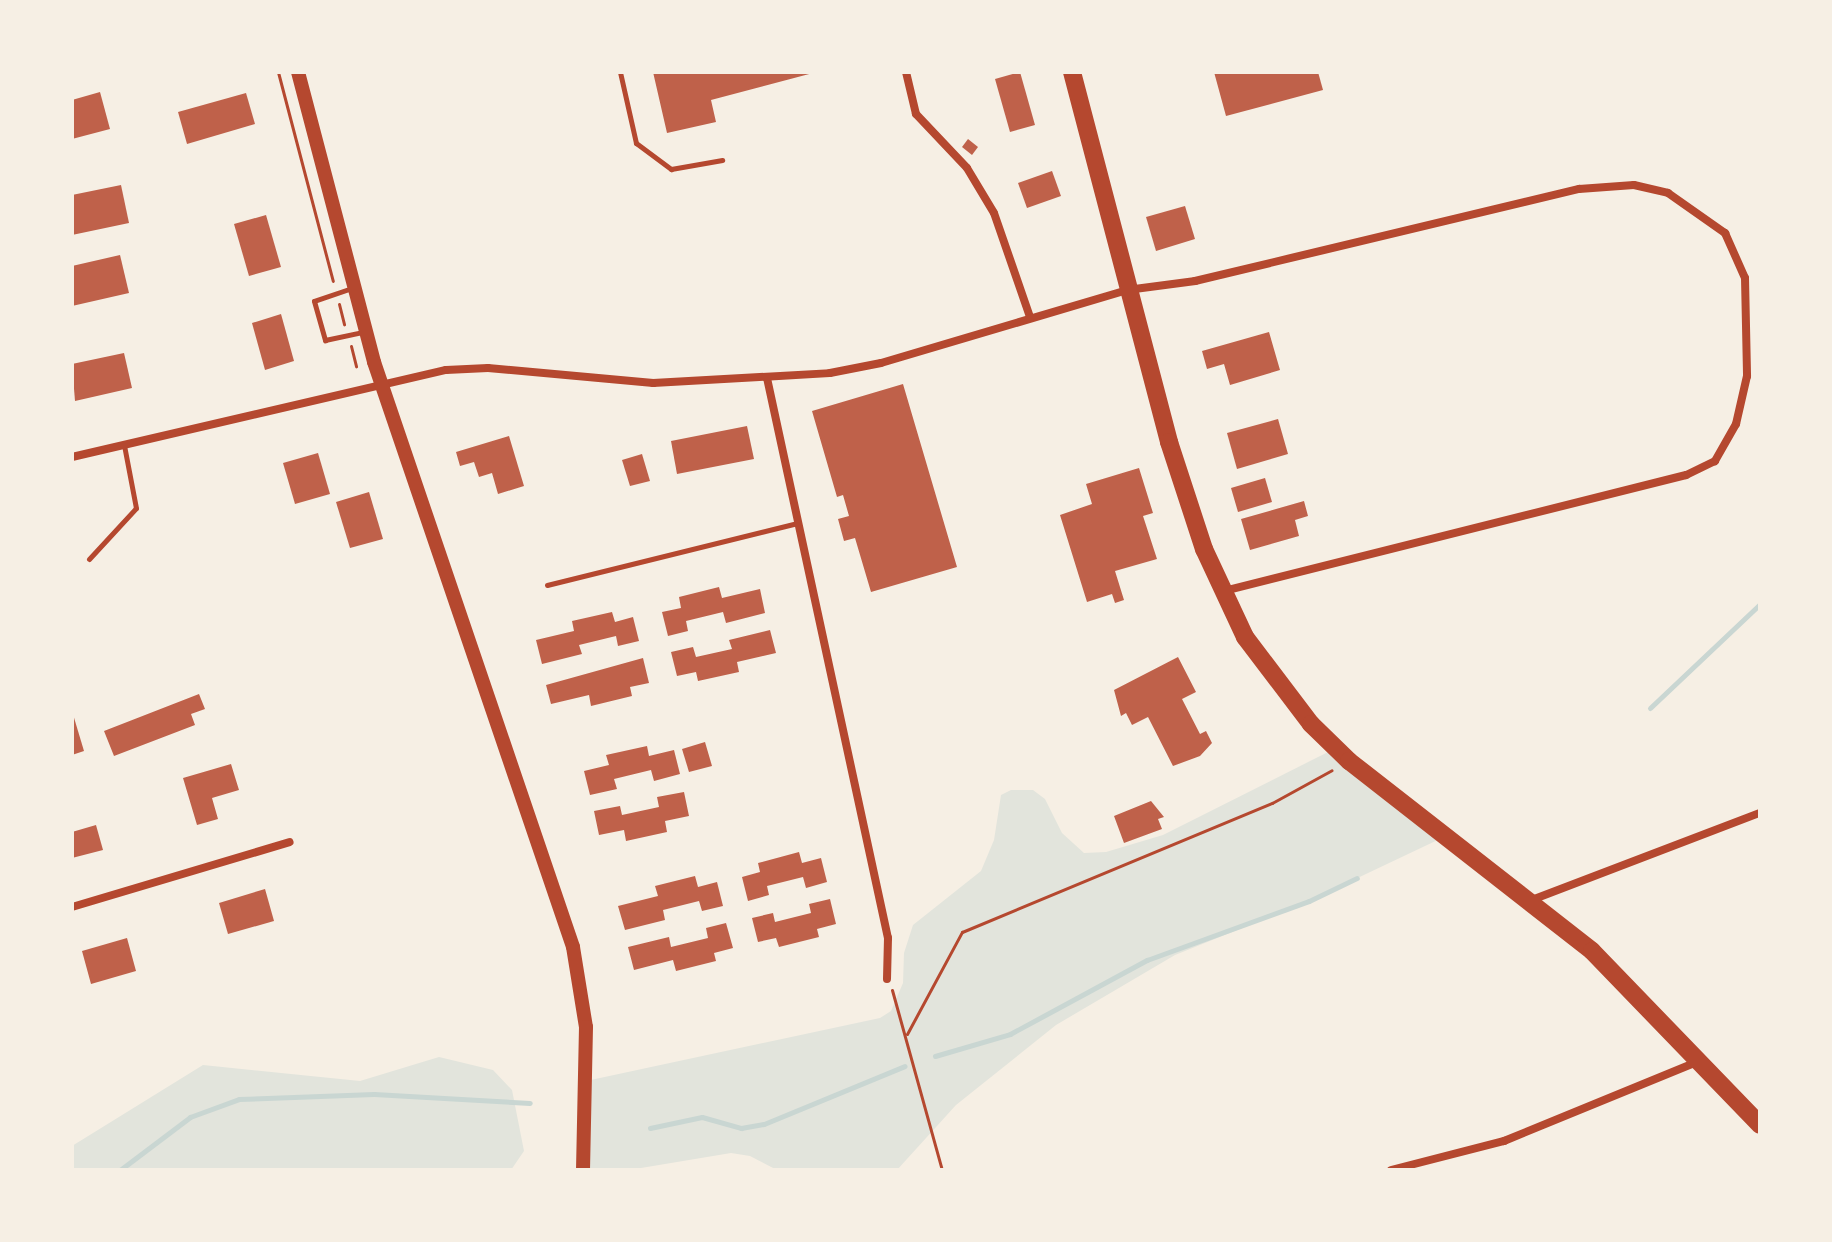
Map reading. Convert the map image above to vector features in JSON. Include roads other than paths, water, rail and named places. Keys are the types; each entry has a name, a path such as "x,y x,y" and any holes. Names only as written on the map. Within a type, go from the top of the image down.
{"main road":[{"path":"1072,72 1169,442 1223,591 1272,677 1349,761 1592,951 1701,1060 1760,1125"}],"street":[{"path":"298,72 364,331 556,889 585,1004 583,1170"},
{"path":"906,72 916,114 967,168 994,213 1030,317"},
{"path":"72,457 381,383 488,368 653,383 767,378 881,363 1127,290 1195,281 1613,184 1668,193 1705,216 1725,233 1741,267 1749,306 1744,398 1724,450 1704,469 1223,591"},
{"path":"767,378 888,938 887,979"},
{"path":"1528,901 1760,813"},
{"path":"72,907 290,842"},
{"path":"1391,1170 1504,1141 1701,1060"}],"lane":[{"path":"620,72 636,143 671,169 722,160"},
{"path":"352,288 314,301 325,340 364,331"},
{"path":"89,559 136,508 124,445"},
{"path":"547,585 797,523"}],"waterway":[{"path":"1650,708 1760,604"},
{"path":"935,1056 1010,1034 1147,960 1309,901 1357,878"},
{"path":"650,1128 702,1117 741,1128 764,1124 905,1066"},
{"path":"120,1170 190,1117 239,1099 374,1094 530,1103"}]}
